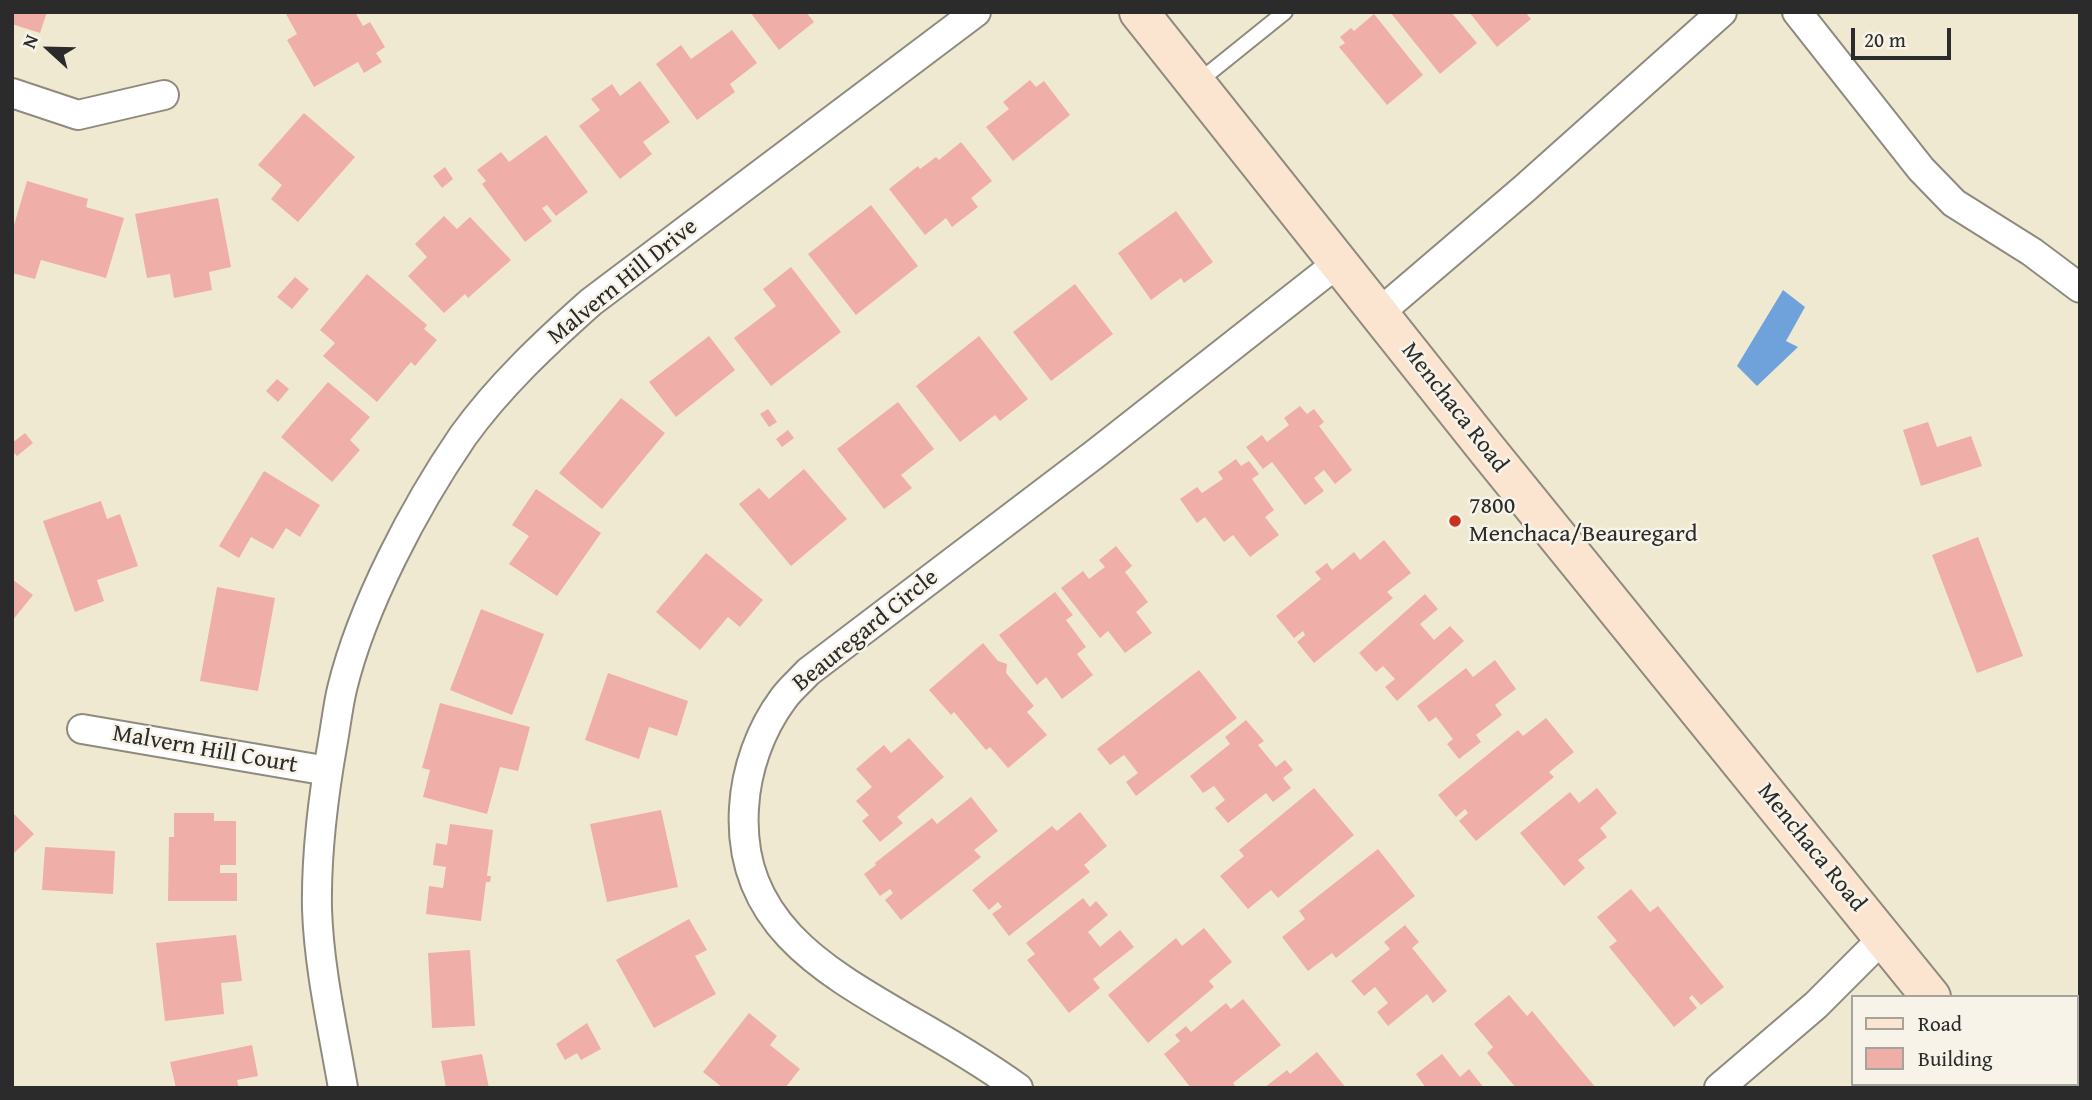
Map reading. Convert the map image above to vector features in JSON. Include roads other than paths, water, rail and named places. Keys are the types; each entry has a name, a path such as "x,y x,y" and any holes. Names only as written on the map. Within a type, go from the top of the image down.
{"main road":[{"name":"Menchaca Road","path":"1139,12 1489,453 1929,995"}],"street":[{"name":"Malvern Hill Drive","path":"344,1088 324,978 317,911 318,834 342,688 365,620 394,554 429,491 464,435 501,390 555,334 591,302 976,12"},
{"path":"1379,313 1524,189 1722,12"},
{"path":"1797,12 1921,169 1954,203 2032,252 2080,288"},
{"path":"12,93 78,115 164,95"},
{"name":"Beauregard Circle","path":"1018,1088 944,1040 856,989 809,957 786,935 763,901 748,862 742,827 744,794 752,761 765,729 783,698 808,672 1106,446 1339,262"},
{"name":"Malvern Hill Court","path":"82,729 328,771"},
{"path":"1719,1088 1816,1005 1884,937"}],"lane":[{"path":"1197,83 1285,12"}],"water":[{"path":"1783,290 1805,307 1786,341 1798,347 1757,386 1737,366"}],"place":[{"name":"7800 Menchaca/Beauregard","path":"1455,521"}]}
